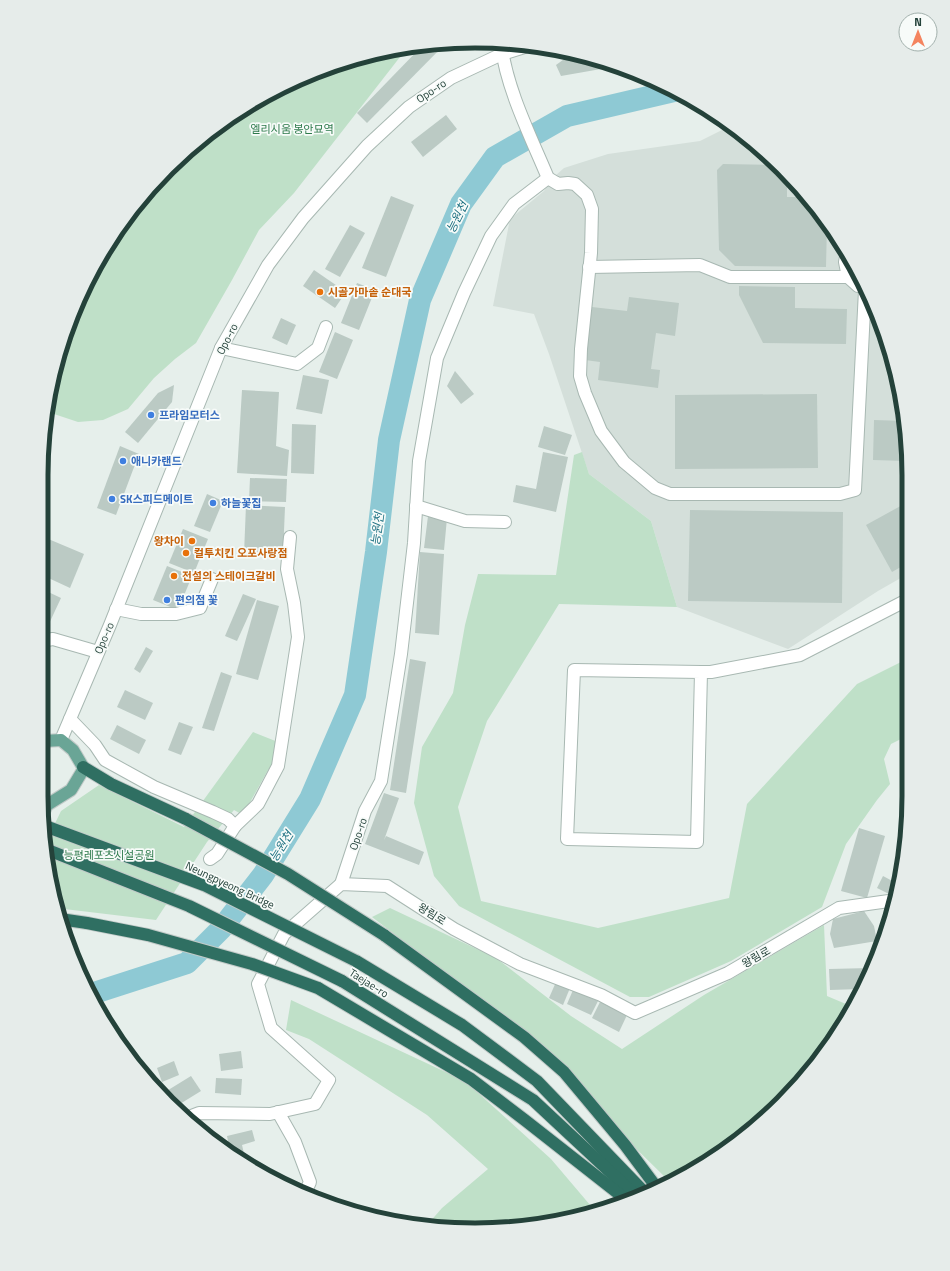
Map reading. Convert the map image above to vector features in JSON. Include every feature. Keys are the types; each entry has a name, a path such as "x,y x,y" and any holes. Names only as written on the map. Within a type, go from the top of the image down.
{"highway":[{"path":"83,767 111,784 186,819 288,874 384,935 524,1037 564,1072 625,1145 654,1183"},
{"name":"Neungpyeong Bridge","path":"49,828 204,885 356,961"},
{"name":"Taejae-ro","path":"52,852 189,906 342,981 533,1100 632,1192"},
{"path":"67,920 148,935 252,964 318,988 470,1080 526,1120 622,1196"},
{"name":"Taejae-ro","path":"356,961 462,1025 537,1081 641,1189"}],"main road":[{"path":"48,741 61,740 73,750 83,767 83,770 71,790 48,804"}],"street":[{"path":"501,49 513,93 548,178 558,184 575,184 587,195 592,208 589,267 580,376 585,393 601,431 624,462 654,488 670,494 840,494 855,490 864,301"},
{"name":"Opo-ro","path":"61,740 222,348 268,265 303,218 367,146 409,107 428,92 501,49"},
{"name":"Opo-ro","path":"341,884 366,811 381,781 400,654 414,543 419,461 437,358 464,293 491,236 514,204 548,178"},
{"path":"845,262 848,277 858,286"},
{"path":"589,267 700,265 730,277 848,277"},
{"path":"222,348 297,364 318,348 326,327"},
{"path":"416,506 465,521 505,522"},
{"path":"210,859 217,854 235,826 258,804 278,766 298,637 294,603 287,569 290,537"},
{"path":"116,609 141,614 176,614 200,608 212,578"},
{"path":"700,672 697,842 567,839 574,670 711,672 800,655 902,602"},
{"path":"48,640 53,639 98,652"},
{"path":"70,720 95,744 105,760 154,787 228,819 235,826"},
{"path":"191,1115 199,1112 270,1114 315,1104 329,1080 271,1028 258,984 284,934 341,884"},
{"name":"왕림로","path":"341,884 387,886 454,928 520,964 601,995 635,1013 728,973 839,908 888,901"},
{"path":"278,1112 295,1142 310,1182 307,1188"}],"shaded area":[{"path":"725,129 757,154 777,173 814,215 845,262 858,286 879,338 894,392 901,447 902,577 788,649 677,607 651,521 589,474 534,314 493,306 510,219 544,191 555,176 564,168 608,154 700,141"}],"green space":[{"name":"엘리시움 봉안묘역","path":"402,55 294,193 259,230 196,343 154,378 128,409 103,420 78,422 53,414 56,392 71,338 92,286 105,261 136,215 154,193 193,154 215,136 262,105 286,92 338,71 364,63"},
{"path":"582,452 589,474 651,521 677,607 559,604 487,721 458,807 481,901 598,928 729,898 747,804 857,684 902,662 902,738 891,744 884,759 890,784 846,844 822,907 731,961 649,997 630,997 459,906 434,876 414,803 422,747 453,693 465,625 478,574 556,575 574,455"},
{"name":"능평레포츠시설공원","path":"253,732 288,746 268,770 243,815 234,810 207,842 156,920 64,909 56,879 50,834 61,811 99,785 184,827"},
{"path":"390,908 496,958 571,1016 622,1049 704,995 824,925 827,996 848,1005 814,1056 777,1098 735,1135 688,1166 666,1178 610,1123 567,1066 372,917"},
{"path":"291,1000 465,1081 551,1159 591,1206 558,1215 503,1222 475,1223 431,1220 442,1208 488,1169 427,1115 309,1039 286,1030"}],"building":[{"path":"439,50 367,123 357,113 416,52"},
{"path":"566,58 604,68 561,76 556,65"},
{"path":"446,115 457,129 423,157 411,142"},
{"path":"723,164 768,165 787,184 787,197 799,197 827,233 826,267 735,266 719,250 717,170"},
{"path":"391,196 414,205 386,277 362,268"},
{"path":"350,225 365,233 340,277 325,269"},
{"path":"314,270 346,292 335,308 303,286"},
{"path":"357,283 375,290 359,330 341,323"},
{"path":"739,286 795,287 795,308 847,309 846,344 763,343 739,295"},
{"path":"629,297 679,303 675,336 656,333 651,369 660,370 658,388 598,380 600,362 585,360 592,307 627,311"},
{"path":"281,318 296,325 287,345 272,338"},
{"path":"335,332 353,340 337,379 319,372"},
{"path":"455,371 474,394 461,404 447,386"},
{"path":"303,375 329,380 322,414 296,409"},
{"path":"174,385 172,402 138,443 125,432 158,393"},
{"path":"242,390 279,392 276,446 289,450 287,476 237,473"},
{"path":"817,394 818,468 675,469 675,395"},
{"path":"874,420 898,421 901,461 873,460"},
{"path":"292,424 316,425 314,474 291,473"},
{"path":"544,426 572,435 565,455 538,447"},
{"path":"120,446 139,454 116,515 97,508"},
{"path":"543,452 568,457 556,512 513,502 516,485 536,489"},
{"path":"250,478 287,479 286,502 249,501"},
{"path":"207,494 223,501 210,532 194,526"},
{"path":"246,505 285,507 283,555 244,554"},
{"path":"902,505 902,566 892,572 866,525"},
{"path":"690,510 843,512 842,603 688,601"},
{"path":"428,516 447,518 444,550 424,548"},
{"path":"183,529 208,539 194,573 169,563"},
{"path":"48,539 84,554 70,588 48,578"},
{"path":"420,552 444,554 439,635 415,633"},
{"path":"167,566 192,576 178,610 153,600"},
{"path":"48,592 61,598 48,626"},
{"path":"243,594 256,599 237,641 225,636"},
{"path":"257,600 279,606 258,680 236,674"},
{"path":"146,647 153,651 140,673 134,669"},
{"path":"410,659 426,662 406,793 390,790"},
{"path":"221,672 232,676 214,731 202,728"},
{"path":"125,690 153,703 145,720 117,707"},
{"path":"179,722 193,727 181,755 168,750"},
{"path":"117,725 146,740 139,754 110,739"},
{"path":"384,793 399,798 384,840 386,836 424,852 419,865 365,844"},
{"path":"859,828 885,836 867,898 841,891"},
{"path":"883,876 893,882 890,895 877,888"},
{"path":"864,911 874,926 876,941 834,948 830,934 833,919"},
{"path":"865,968 856,989 830,990 829,969"},
{"path":"556,982 570,988 563,1005 549,998"},
{"path":"573,990 598,1001 591,1015 567,1004"},
{"path":"600,1002 627,1015 619,1032 592,1018"},
{"path":"241,1051 243,1068 221,1071 219,1054"},
{"path":"174,1061 179,1075 162,1082 157,1068"},
{"path":"191,1076 201,1091 180,1104 166,1091"},
{"path":"216,1078 242,1079 241,1095 215,1093"},
{"path":"199,1118 202,1124 196,1119"},
{"path":"252,1130 255,1141 242,1145 244,1155 225,1142 228,1141 227,1136"}],"waterway":[{"name":"능원천","path":"96,992 187,963 221,929 263,875 310,799 355,695 376,552 389,440 420,300 461,204 495,157 567,116 666,93"}],"place":[{"name":"시골가마솥 순대국","path":"320,292"},
{"name":"프라임모터스","path":"151,415"},
{"name":"애니카랜드","path":"123,461"},
{"name":"SK스피드메이트","path":"112,499"},
{"name":"하늘꽃집","path":"213,503"},
{"name":"왕차이","path":"192,541"},
{"name":"컬투치킨 오포사랑점","path":"186,553"},
{"name":"전설의 스테이크갈비","path":"174,576"},
{"name":"편의점 꽃","path":"167,600"}]}
